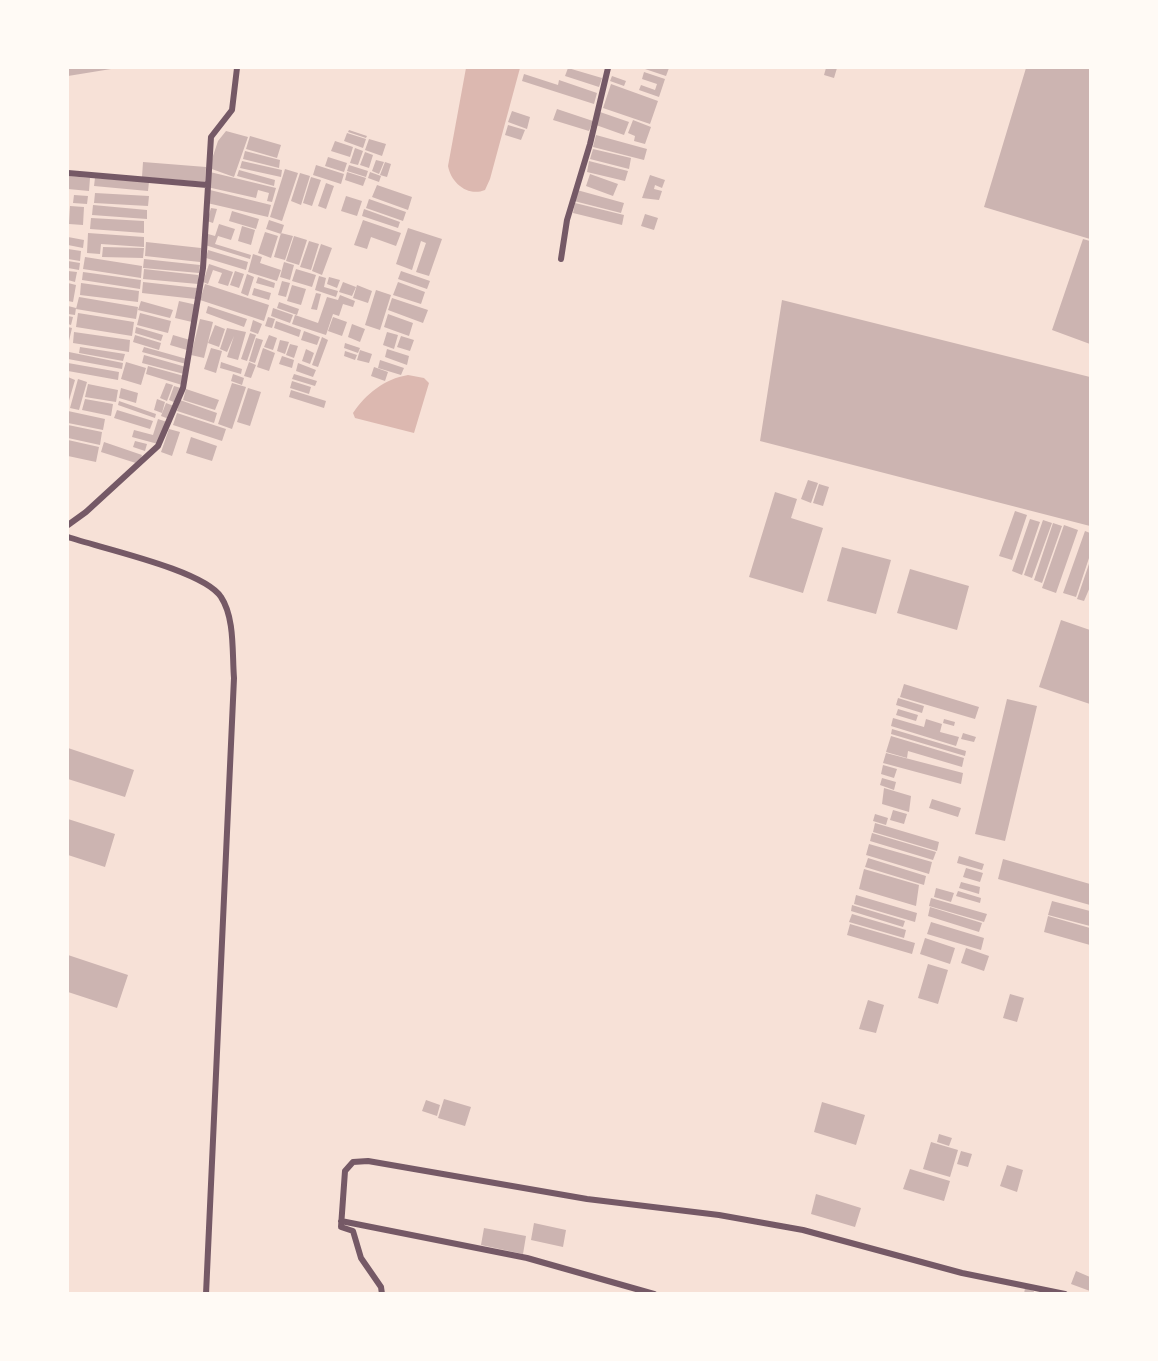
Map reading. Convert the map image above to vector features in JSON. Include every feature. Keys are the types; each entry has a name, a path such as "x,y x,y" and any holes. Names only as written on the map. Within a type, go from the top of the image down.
{"street":[{"path":"68,525 87,512 159,446 183,388 203,268 211,137 232,110 237,68"},
{"path":"561,259 567,220 590,144 608,68"},
{"path":"68,173 207,185"},
{"path":"68,537 133,555 209,585 221,596 230,622 234,678 206,1293"},
{"path":"382,1293 381,1287 361,1258 353,1231 341,1227 347,1167 353,1162 368,1161 587,1199 719,1215 803,1230 962,1273 1065,1293"},
{"path":"341,1221 527,1258 654,1293"}],"shaded area":[{"path":"466,68 520,68 490,179 485,190 479,192 472,192 461,187 453,178 448,166"},
{"path":"408,375 424,378 429,383 414,433 355,418 353,413 370,394 391,380"}],"building":[{"path":"68,68 111,68 111,69 68,76"},
{"path":"568,68 602,78 599,87 565,76"},
{"path":"642,68 669,68 666,76"},
{"path":"826,68 837,68 834,78 824,75"},
{"path":"1026,68 1090,68 1090,239 984,207"},
{"path":"644,72 665,79 659,97 639,90 641,85 655,90 657,84 642,79"},
{"path":"524,74 558,85 559,80 597,93 594,104 522,81"},
{"path":"612,76 626,81 624,86 610,81"},
{"path":"611,84 658,101 650,124 603,108"},
{"path":"557,109 593,121 589,131 553,120"},
{"path":"512,111 530,117 527,129 508,122"},
{"path":"600,112 629,122 624,135 596,125"},
{"path":"633,120 651,127 645,144 634,141 635,136 628,133"},
{"path":"508,125 525,130 521,140 505,135"},
{"path":"349,130 367,136 366,138 348,132"},
{"path":"226,131 248,137 234,177 209,168 218,141"},
{"path":"347,133 366,139 363,148 344,141"},
{"path":"596,135 647,149 644,160 593,147"},
{"path":"250,136 281,145 277,158 246,149"},
{"path":"369,139 386,144 382,156 365,150"},
{"path":"335,141 353,147 350,157 331,151"},
{"path":"355,148 363,151 358,165 350,163"},
{"path":"593,149 631,158 629,169 590,159"},
{"path":"245,151 280,160 279,168 243,159"},
{"path":"365,152 373,155 369,168 360,165"},
{"path":"328,157 347,163 344,172 325,166"},
{"path":"376,160 384,162 379,174 372,171"},
{"path":"242,161 282,170 281,177 240,168"},
{"path":"589,161 628,171 625,181 587,172"},
{"path":"143,162 206,167 205,182 142,177"},
{"path":"385,162 391,164 387,177 380,175"},
{"path":"316,165 344,174 341,184 313,175"},
{"path":"349,165 368,171 366,177 347,171"},
{"path":"285,169 298,173 282,221 270,217"},
{"path":"239,170 275,180 274,186 237,176"},
{"path":"210,172 276,188 272,202 267,201 269,193 258,190 256,198 207,187"},
{"path":"347,172 366,178 363,186 345,180"},
{"path":"370,172 381,176 379,182 368,178"},
{"path":"300,173 310,176 301,205 291,201"},
{"path":"590,174 618,184 613,196 586,186"},
{"path":"650,175 665,180 662,188 655,185 654,189 662,191 659,200 642,198"},
{"path":"68,176 90,178 89,191 68,189"},
{"path":"311,177 321,180 312,206 303,203"},
{"path":"95,178 149,182 148,191 94,186"},
{"path":"326,183 334,186 326,209 318,206"},
{"path":"377,185 412,197 408,210 372,197"},
{"path":"210,190 271,205 268,217 207,203"},
{"path":"577,190 624,203 621,213 574,201"},
{"path":"95,193 149,196 148,206 94,203"},
{"path":"74,195 88,196 87,204 73,203"},
{"path":"346,196 362,201 357,216 341,211"},
{"path":"369,199 406,212 403,221 366,208"},
{"path":"575,203 624,215 622,225 573,213"},
{"path":"93,205 147,210 147,219 92,215"},
{"path":"70,206 84,207 83,225 69,224"},
{"path":"211,208 217,209 213,223 207,221"},
{"path":"364,209 400,222 398,228 362,216"},
{"path":"232,211 259,219 256,229 229,221"},
{"path":"645,214 658,218 654,230 641,226"},
{"path":"91,218 144,221 144,233 90,229"},
{"path":"269,220 284,225 281,234 266,229"},
{"path":"363,220 401,233 396,246 371,237 367,249 354,245"},
{"path":"219,224 235,229 231,240 218,236 215,244 251,255 250,259 205,245 208,234 215,236"},
{"path":"242,226 255,230 251,245 238,241"},
{"path":"408,228 442,239 429,276 416,272 426,243 421,241 412,270 396,264"},
{"path":"265,232 278,236 271,258 258,253"},
{"path":"88,233 144,237 144,247 101,244 100,254 87,253"},
{"path":"281,233 293,236 285,260 274,257"},
{"path":"294,236 307,240 299,265 286,261"},
{"path":"68,237 84,240 83,248 68,245"},
{"path":"1083,239 1090,241 1090,344 1052,330"},
{"path":"309,241 319,244 311,270 300,267"},
{"path":"146,242 201,248 200,262 145,256"},
{"path":"321,244 332,248 322,275 312,271"},
{"path":"103,247 144,248 143,258 102,257"},
{"path":"68,249 81,251 80,261 68,259"},
{"path":"208,250 248,262 246,270 206,258"},
{"path":"253,254 262,257 260,263 281,270 277,281 248,272"},
{"path":"85,257 142,266 141,278 83,269"},
{"path":"144,259 200,265 199,273 143,268"},
{"path":"68,261 80,263 79,270 68,268"},
{"path":"284,262 294,265 290,280 280,277"},
{"path":"209,264 233,272 228,286 218,283 222,273 213,270 208,284 203,282"},
{"path":"144,269 198,275 198,284 143,279"},
{"path":"296,269 316,275 312,287 292,281"},
{"path":"68,271 77,272 75,282 68,280"},
{"path":"235,271 244,274 239,288 230,285"},
{"path":"401,271 430,281 427,289 398,279"},
{"path":"83,272 141,280 140,289 82,280"},
{"path":"247,274 254,277 248,296 241,293"},
{"path":"319,276 326,278 324,287 338,291 336,297 315,290"},
{"path":"258,277 275,283 274,288 256,283"},
{"path":"329,277 340,280 337,288 327,284"},
{"path":"282,281 290,283 286,297 278,295"},
{"path":"143,282 197,288 195,299 142,293"},
{"path":"343,282 356,287 352,296 339,292"},
{"path":"398,282 425,292 421,304 393,295"},
{"path":"68,283 76,285 73,302 68,301"},
{"path":"81,283 139,291 138,302 80,295"},
{"path":"205,284 269,305 264,321 200,300"},
{"path":"292,285 306,289 301,305 287,301"},
{"path":"357,285 372,291 368,303 353,298"},
{"path":"254,288 271,293 269,300 252,295"},
{"path":"376,290 391,295 380,330 365,325"},
{"path":"316,293 321,294 317,310 311,309"},
{"path":"340,295 355,301 353,307 343,304 339,316 333,314 326,335 292,324 295,315 318,323 327,297 338,300"},
{"path":"79,297 138,307 136,319 76,309"},
{"path":"392,298 428,310 423,323 388,310"},
{"path":"782,300 1090,377 1090,526 760,441"},
{"path":"141,301 173,310 170,318 138,310"},
{"path":"179,301 197,305 192,322 175,318"},
{"path":"279,302 299,309 297,315 277,308"},
{"path":"68,306 76,308 75,315 68,314"},
{"path":"208,306 247,319 244,327 206,313"},
{"path":"273,308 293,315 290,323 271,316"},
{"path":"78,313 134,322 132,336 76,327"},
{"path":"140,313 171,321 168,333 137,325"},
{"path":"388,314 413,323 409,336 384,327"},
{"path":"68,316 73,317 71,325 68,324"},
{"path":"268,317 275,319 272,328 265,326"},
{"path":"333,317 347,322 342,336 328,331"},
{"path":"200,319 213,322 204,358 191,355"},
{"path":"253,320 262,324 258,334 250,331"},
{"path":"276,321 301,330 299,337 274,328"},
{"path":"352,324 365,329 360,342 348,337"},
{"path":"215,325 225,329 219,347 208,343"},
{"path":"68,327 72,328 68,345"},
{"path":"136,327 163,335 161,341 135,333"},
{"path":"227,328 246,332 238,360 227,357 234,336 227,352 220,349"},
{"path":"304,331 320,337 317,345 301,340"},
{"path":"74,332 130,340 129,352 73,343"},
{"path":"387,332 398,335 394,349 383,345"},
{"path":"250,333 256,335 247,361 241,359"},
{"path":"135,335 161,343 159,350 133,342"},
{"path":"173,335 190,340 187,350 170,345"},
{"path":"269,335 277,338 273,350 264,347"},
{"path":"401,336 414,340 410,351 397,347"},
{"path":"322,337 328,340 318,367 312,365"},
{"path":"256,338 263,340 255,363 249,361"},
{"path":"280,340 289,342 285,354 277,351"},
{"path":"345,343 360,348 358,353 344,348"},
{"path":"290,344 298,346 294,358 286,355"},
{"path":"80,347 125,354 123,361 79,353"},
{"path":"144,347 187,359 186,364 142,352"},
{"path":"211,348 222,351 216,373 204,369"},
{"path":"263,348 275,353 269,371 257,367"},
{"path":"306,349 314,353 310,364 302,361"},
{"path":"387,349 409,356 407,365 385,357"},
{"path":"360,350 372,354 369,363 357,360"},
{"path":"345,351 357,355 355,360 344,356"},
{"path":"69,352 123,363 122,369 68,359"},
{"path":"144,355 186,367 184,374 142,363"},
{"path":"282,356 294,360 292,368 279,364"},
{"path":"380,360 404,368 401,375 378,368"},
{"path":"126,362 146,368 141,385 121,379"},
{"path":"221,362 242,369 241,374 220,368"},
{"path":"249,362 256,365 251,378 244,376"},
{"path":"68,363 119,372 118,380 68,371"},
{"path":"298,363 316,370 313,377 296,371"},
{"path":"148,366 184,376 182,385 146,374"},
{"path":"374,367 388,372 385,381 371,376"},
{"path":"233,374 244,378 242,385 231,381"},
{"path":"294,374 317,381 315,386 292,379"},
{"path":"68,377 75,380 68,404"},
{"path":"78,379 87,382 79,410 70,408"},
{"path":"292,381 311,387 309,394 290,388"},
{"path":"166,383 173,385 167,401 160,398"},
{"path":"232,383 246,387 232,429 218,424"},
{"path":"88,384 118,390 116,402 85,397"},
{"path":"174,386 181,388 176,403 169,400"},
{"path":"121,388 138,393 136,403 119,398"},
{"path":"248,388 261,392 250,426 237,422"},
{"path":"186,389 219,400 215,410 183,400"},
{"path":"291,390 326,401 324,408 289,397"},
{"path":"85,399 113,404 111,416 82,410"},
{"path":"157,399 165,402 162,413 154,410"},
{"path":"180,400 217,413 214,423 177,411"},
{"path":"119,401 156,414 155,418 118,405"},
{"path":"166,403 174,406 169,419 161,416"},
{"path":"117,410 153,421 150,429 114,418"},
{"path":"68,411 105,419 103,430 68,423"},
{"path":"177,413 226,429 222,441 173,425"},
{"path":"158,419 167,422 158,444 132,437 134,430 153,435"},
{"path":"68,425 102,432 100,445 68,438"},
{"path":"169,429 180,432 172,456 161,452"},
{"path":"191,437 217,446 212,461 186,453"},
{"path":"68,440 99,447 96,462 68,456"},
{"path":"135,441 147,444 145,451 133,447"},
{"path":"104,442 142,455 139,464 101,452"},
{"path":"808,480 818,483 811,503 801,499"},
{"path":"819,484 829,487 823,506 813,503"},
{"path":"775,492 797,499 791,518 823,528 803,593 749,577"},
{"path":"1015,511 1027,515 1012,560 999,556"},
{"path":"1030,519 1040,522 1022,575 1012,571"},
{"path":"1043,520 1052,523 1032,578 1024,575"},
{"path":"1053,523 1062,526 1042,583 1034,580"},
{"path":"1064,525 1078,530 1056,593 1042,588"},
{"path":"1085,531 1090,533 1090,555 1076,597 1063,593"},
{"path":"842,547 891,560 876,614 827,601"},
{"path":"1090,561 1090,587 1084,601 1077,599"},
{"path":"910,569 969,586 957,630 897,613"},
{"path":"1061,620 1090,630 1090,704 1039,687"},
{"path":"904,684 979,707 975,719 900,697"},
{"path":"898,698 924,706 922,713 896,705"},
{"path":"1007,699 1037,706 1005,841 975,834"},
{"path":"898,709 918,715 916,721 896,715"},
{"path":"893,718 924,727 926,719 942,724 940,732 959,737 956,746 891,726"},
{"path":"944,719 955,722 954,726 943,723"},
{"path":"892,729 966,751 965,756 891,734"},
{"path":"963,733 976,737 974,742 961,739"},
{"path":"891,736 964,758 962,767 908,751 907,758 886,752"},
{"path":"68,748 134,770 125,797 68,779"},
{"path":"886,753 963,773 961,784 883,763"},
{"path":"883,765 897,769 894,778 881,774"},
{"path":"882,778 896,782 894,790 880,785"},
{"path":"884,788 911,796 909,812 882,804"},
{"path":"932,799 961,808 958,817 929,808"},
{"path":"893,810 907,814 904,824 890,820"},
{"path":"875,814 888,818 886,825 873,821"},
{"path":"68,819 115,834 105,867 68,855"},
{"path":"875,823 939,842 937,851 873,832"},
{"path":"872,833 936,852 933,860 870,841"},
{"path":"869,844 932,862 929,874 866,855"},
{"path":"959,856 984,864 982,870 957,863"},
{"path":"868,858 926,876 924,885 865,867"},
{"path":"1003,859 1090,884 1090,905 998,879"},
{"path":"966,868 983,873 980,882 963,877"},
{"path":"864,869 919,885 916,906 859,889"},
{"path":"961,882 980,887 979,894 959,888"},
{"path":"936,888 954,893 951,902 934,897"},
{"path":"958,891 981,898 980,903 956,896"},
{"path":"856,895 917,913 915,922 854,904"},
{"path":"931,898 987,914 984,922 929,906"},
{"path":"1052,901 1090,911 1090,926 1048,915"},
{"path":"852,905 905,921 903,927 851,911"},
{"path":"930,907 982,923 979,932 928,916"},
{"path":"852,914 906,930 904,938 849,922"},
{"path":"1048,916 1090,928 1090,945 1044,932"},
{"path":"931,922 984,938 981,950 927,934"},
{"path":"850,924 915,943 912,954 847,935"},
{"path":"925,938 955,948 950,964 920,954"},
{"path":"966,948 989,956 984,971 961,963"},
{"path":"68,955 128,975 117,1008 68,992"},
{"path":"928,964 948,970 938,1004 918,998"},
{"path":"1010,994 1024,998 1017,1022 1003,1018"},
{"path":"868,1000 884,1005 876,1033 859,1029"},
{"path":"444,1099 471,1107 465,1126 438,1118"},
{"path":"426,1100 440,1105 437,1116 422,1111"},
{"path":"822,1102 865,1115 856,1145 814,1132"},
{"path":"939,1134 952,1138 949,1146 937,1142"},
{"path":"931,1142 958,1150 950,1177 923,1169"},
{"path":"961,1151 972,1154 968,1167 957,1164"},
{"path":"1007,1165 1023,1170 1017,1192 1000,1186"},
{"path":"910,1169 950,1181 944,1201 903,1189"},
{"path":"816,1194 861,1208 855,1227 811,1214"},
{"path":"534,1223 566,1230 563,1247 531,1240"},
{"path":"484,1228 526,1236 523,1254 481,1245"},
{"path":"1076,1271 1090,1277 1090,1291 1071,1284"},
{"path":"1025,1288 1034,1291 1033,1294 1024,1294"}]}
